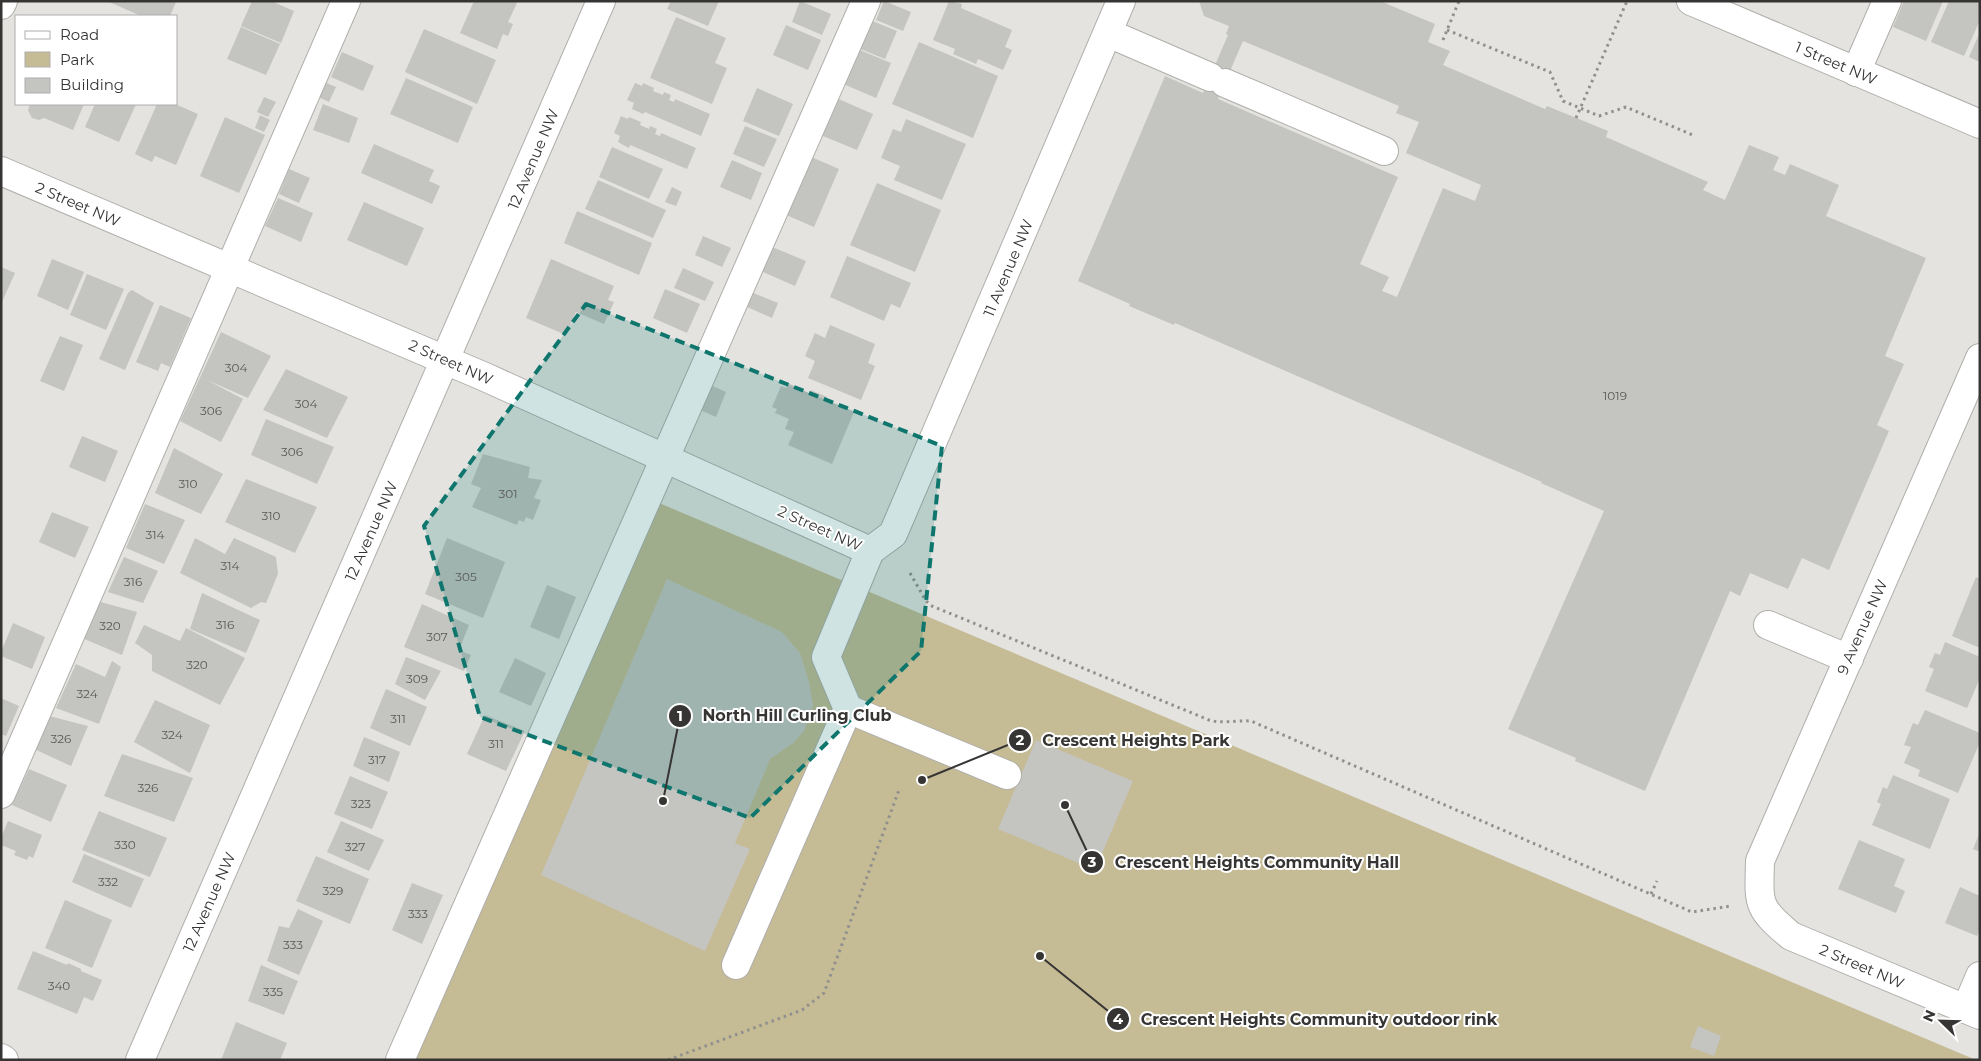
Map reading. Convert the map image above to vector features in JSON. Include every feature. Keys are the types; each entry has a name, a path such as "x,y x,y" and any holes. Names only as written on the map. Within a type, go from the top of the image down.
{"street":[{"path":"1,794 346,1"},
{"name":"12 Avenue NW","path":"140,1060 601,1"},
{"path":"400,1060 866,1"},
{"name":"11 Avenue NW","path":"894,534 1121,1"},
{"name":"1 Street NW","path":"1691,1 1980,124"},
{"path":"1856,72 1887,1"},
{"path":"1108,33 1384,151"},
{"name":"2 Street NW","path":"1,172 446,360 870,551 894,534"},
{"name":"9 Avenue NW","path":"1746,902 1760,861 1980,358"},
{"path":"870,551 826,657 848,709 1007,775"},
{"path":"1768,625 1848,658"},
{"path":"736,965 848,709"},
{"name":"2 Street NW","path":"1746,902 1791,936 1973,1012"},
{"path":"1973,1012 1980,976"}],"path":[{"path":"1443,40 1459,1"},
{"path":"1576,118 1627,1"},
{"path":"1447,30 1550,72 1563,101 1600,116 1626,107 1695,136"},
{"path":"910,573 926,601 932,606 1209,720 1218,722 1250,721 1692,912 1746,902"},
{"path":"668,1060 802,1010 824,993 899,790"},
{"path":"1651,894 1658,881"}],"highlighted area":[{"path":"586,304 942,446 921,651 750,818 480,717 424,526"}],"green space":[{"path":"652,500 1976,1060 409,1060"}],"building":[{"path":"107,1 176,2 170,15 139,15"},
{"path":"252,1 271,1 294,11 281,43 241,26"},
{"path":"474,1 513,1 517,3 508,22 513,24 508,36 503,34 497,49 460,33"},
{"path":"671,1 719,1 708,26 667,9"},
{"path":"800,1 831,14 822,35 792,22"},
{"path":"884,1 911,12 903,31 876,20"},
{"path":"949,1 962,4 961,8 1012,30 1005,47 1012,50 1003,70 978,59 976,64 953,54 955,49 933,40"},
{"path":"1199,1 1380,1 1435,24 1428,42 1450,51 1443,65 1545,109 1547,106 1608,131 1606,137 1708,182 1703,190 1725,200 1749,145 1779,157 1773,170 1785,175 1790,164 1839,185 1826,216 1926,258 1885,356 1904,364 1877,425 1889,431 1829,570 1802,558 1788,589 1750,573 1740,596 1730,591 1645,791 1575,761 1576,758 1508,729 1604,511 1542,482 1175,323 1174,325 1129,306 1130,304 1078,281 1165,76 1203,93 1228,35 1226,34 1229,26 1204,16","holes":["1243,41 1399,106 1396,113 1419,122 1406,153 1481,185 1475,201 1443,188 1397,297 1382,291 1389,277 1360,264 1398,177 1218,99"]},
{"path":"1904,1 1943,1 1926,41 1893,27"},
{"path":"1949,1 1980,1 1980,20 1964,56 1931,42"},
{"path":"676,17 726,38 715,63 727,68 712,104 650,78"},
{"path":"870,20 897,31 885,59 858,48"},
{"path":"786,25 821,40 808,70 773,55"},
{"path":"241,27 280,44 266,75 227,59"},
{"path":"424,29 496,60 477,104 405,72"},
{"path":"1980,32 1980,62 1969,57"},
{"path":"919,42 998,76 973,138 892,104"},
{"path":"855,48 891,63 876,98 841,83"},
{"path":"342,52 374,66 363,91 331,77"},
{"path":"406,78 473,107 458,143 390,114"},
{"path":"324,82 336,87 329,102 318,97"},
{"path":"635,83 642,86 643,83 654,88 653,91 663,95 664,92 671,95 669,100 674,102 675,99 710,114 701,136 645,112 643,114 632,109 634,103 627,100"},
{"path":"757,88 793,104 779,136 743,121"},
{"path":"264,97 276,102 268,117 257,112"},
{"path":"834,97 873,114 857,150 818,134"},
{"path":"323,104 358,118 349,143 313,130"},
{"path":"30,105 84,105 73,130 44,118 39,120 32,118 28,110"},
{"path":"95,105 136,105 119,142 85,127"},
{"path":"157,105 177,105 198,114 176,165 155,156 152,162 135,154"},
{"path":"260,115 270,120 264,132 255,128"},
{"path":"621,116 641,122 640,125 649,129 650,126 657,129 655,134 660,136 661,133 696,148 687,169 630,145 629,148 618,142 620,136 614,133"},
{"path":"225,117 265,135 239,193 200,176"},
{"path":"906,119 966,144 942,200 894,180 900,166 881,158 893,129 901,132"},
{"path":"745,126 777,139 764,167 733,154"},
{"path":"374,144 434,170 429,181 440,186 432,204 361,173"},
{"path":"612,147 663,169 649,199 599,177"},
{"path":"809,156 839,169 814,227 784,214"},
{"path":"732,160 762,173 751,200 720,187"},
{"path":"289,169 310,178 299,203 279,194"},
{"path":"598,180 666,210 653,238 585,209"},
{"path":"877,183 941,210 915,272 850,245"},
{"path":"672,187 682,192 676,206 665,202"},
{"path":"278,198 313,213 301,242 265,226"},
{"path":"364,202 424,228 407,266 347,240"},
{"path":"577,211 652,243 639,275 564,243"},
{"path":"703,236 731,248 722,267 695,255"},
{"path":"772,247 806,261 795,286 761,271"},
{"path":"847,256 911,283 900,308 891,304 884,321 830,297"},
{"path":"52,259 84,272 68,310 37,296"},
{"path":"551,259 614,286 608,300 614,302 604,324 576,312 566,335 526,318"},
{"path":"1,267 15,273 1,304"},
{"path":"683,268 714,282 705,301 674,288"},
{"path":"87,274 124,289 106,330 70,315"},
{"path":"665,289 700,304 687,333 653,318"},
{"path":"132,290 154,303 125,370 99,359 128,293"},
{"path":"751,292 778,303 772,318 745,306"},
{"path":"160,305 191,318 170,367 161,363 158,371 136,362"},
{"path":"830,325 875,344 868,363 875,366 861,400 808,378 815,361 805,356 815,333 825,338"},
{"path":"221,332 271,356 248,398 207,380 243,399 221,442 180,421"},
{"path":"60,336 83,345 64,391 40,381"},
{"path":"286,369 348,397 327,438 263,410"},
{"path":"788,383 809,393 811,390 827,397 826,400 854,412 832,464 788,445 794,432 785,429 789,419 775,413 777,409 772,407 781,386 786,388"},
{"path":"708,384 726,392 716,417 698,409"},
{"path":"266,419 334,447 317,484 251,455"},
{"path":"82,436 118,451 105,482 69,467"},
{"path":"174,448 223,474 201,514 155,493"},
{"path":"483,454 530,467 528,478 542,480 534,498 541,500 533,520 526,517 524,522 519,520 517,525 472,507 481,488 471,484"},
{"path":"246,479 317,507 295,553 225,522"},
{"path":"145,504 185,520 164,564 126,548"},
{"path":"52,512 89,527 75,558 39,542"},
{"path":"195,538 225,554 234,538 276,557 278,574 266,603 261,602 251,608 180,573"},
{"path":"447,538 505,562 483,618 425,594"},
{"path":"124,557 158,571 143,603 108,592"},
{"path":"1976,577 1980,579 1980,648 1952,636"},
{"path":"667,579 782,632 800,653 809,682 813,705 804,731 793,743 770,759 735,843 750,849 705,951 541,875"},
{"path":"547,585 576,597 559,639 530,627"},
{"path":"202,593 260,620 246,653 190,629"},
{"path":"97,601 137,612 122,655 82,638"},
{"path":"422,604 469,625 459,650 471,655 464,671 404,647"},
{"path":"13,623 45,637 32,669 1,656"},
{"path":"144,625 180,641 186,628 245,658 220,705 152,671 152,655 135,643"},
{"path":"1945,642 1980,657 1980,678 1967,708 1925,691 1934,669 1929,667 1935,653 1940,655"},
{"path":"406,657 441,671 425,700 395,684"},
{"path":"515,658 546,673 531,706 499,692"},
{"path":"112,661 121,667 99,724 56,708 76,664 105,677"},
{"path":"386,689 427,707 410,746 370,728"},
{"path":"1,698 19,706 6,736 1,734"},
{"path":"155,700 210,725 190,773 134,742"},
{"path":"1925,710 1980,733 1980,742 1958,793 1918,776 1920,770 1904,763 1911,747 1904,745 1913,723 1918,725"},
{"path":"485,715 525,731 506,771 467,754"},
{"path":"49,716 88,726 71,766 34,749"},
{"path":"364,737 400,752 389,782 353,766"},
{"path":"1036,740 1133,781 1095,870 998,829"},
{"path":"122,754 193,778 174,822 104,796"},
{"path":"29,769 67,785 51,822 12,805"},
{"path":"1893,775 1950,799 1930,849 1872,825 1881,804 1877,802 1883,787 1887,789"},
{"path":"350,776 388,792 372,829 334,814"},
{"path":"99,811 167,838 150,877 82,850"},
{"path":"8,821 42,835 33,858 29,856 27,860 14,855 16,851 1,845 1,838"},
{"path":"341,821 384,840 369,871 327,852"},
{"path":"1980,832 1980,852 1973,849"},
{"path":"1859,840 1905,859 1894,886 1905,891 1896,913 1838,889"},
{"path":"84,854 144,879 131,908 72,882"},
{"path":"316,856 369,879 350,924 296,901"},
{"path":"412,883 443,895 422,944 392,930"},
{"path":"1960,887 1980,896 1980,930 1977,936 1945,923"},
{"path":"65,900 112,920 92,968 45,948"},
{"path":"298,909 323,921 299,975 267,961 279,926 289,928"},
{"path":"33,951 67,965 68,963 102,980 93,1001 84,997 77,1014 17,989"},
{"path":"261,965 298,981 284,1015 248,1001"},
{"path":"236,1022 287,1043 280,1060 221,1060"},
{"path":"1698,1026 1721,1036 1714,1056 1690,1047"}],"place":[{"name":"Crescent Heights Park","path":"922,780"},
{"name":"North Hill Curling Club","path":"663,801"},
{"name":"Crescent Heights Community Hall","path":"1065,805"},
{"name":"Crescent Heights Community outdoor rink","path":"1040,956"}]}
